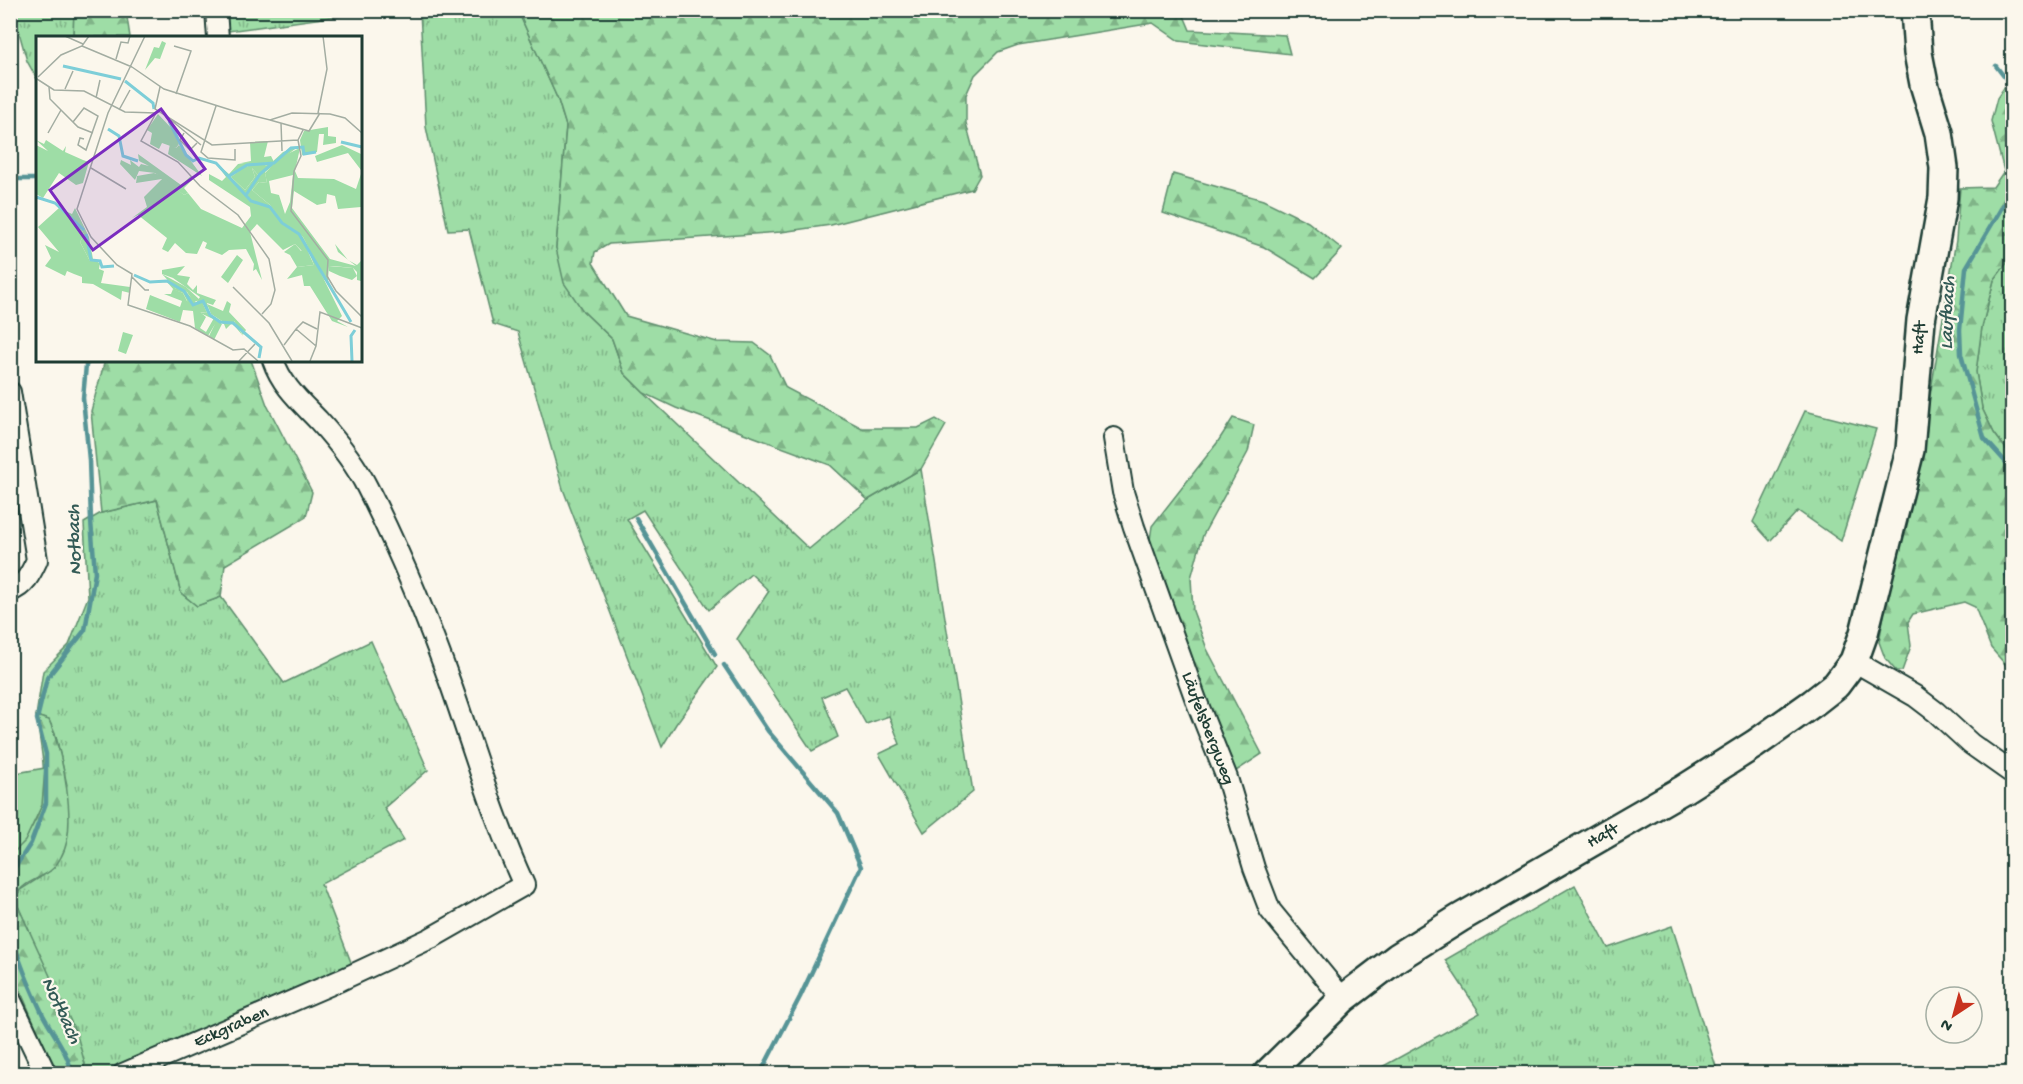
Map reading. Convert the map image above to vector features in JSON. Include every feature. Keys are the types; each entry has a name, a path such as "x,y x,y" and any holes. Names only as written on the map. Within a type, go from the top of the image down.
{"main road":[{"name":"Haft","path":"1267,1074 1343,999 1398,957 1460,918 1684,789 1755,744 1836,685 1854,661 1864,633 1910,450 1921,320 1943,198 1944,168 1939,133 1922,74 1915,10"}],"street":[{"path":"216,10 218,36"},
{"name":"Eckgraben","path":"123,1074 432,938 524,885 497,818 414,585 371,495 346,453 291,393 274,362"},
{"path":"10,392 37,560 30,574 18,588 10,591"},
{"name":"Läufelsbergweg","path":"1114,438 1123,492 1134,527 1196,700 1227,778 1254,868 1270,910 1343,999"},
{"path":"1854,661 1915,696 1971,744 2013,773"},
{"path":"10,999 46,1074"}],"green space":[{"path":"220,10 374,11 221,32"},
{"path":"13,11 74,11 73,36 36,36 36,77 27,61"},
{"path":"74,11 126,11 130,36 73,36"},
{"path":"420,11 518,11 558,100 566,126 556,248 583,311 612,339 624,373 809,549 868,500 921,469 973,792 924,832 879,754 900,744 889,716 866,724 845,687 822,697 838,737 812,751 737,639 769,591 751,574 709,610 643,510 627,519 717,667 662,747 563,489 518,332 493,324 469,229 448,230 426,127"},
{"path":"518,11 1182,11 1190,30 1285,35 1290,54 1179,41 1153,23 1018,45 998,52 975,75 966,95 966,123 980,175 972,189 831,225 781,232 609,244 595,252 593,263 626,316 717,342 754,343 770,355 786,388 862,428 918,428 936,419 946,425 921,469 868,500 830,465 676,408 644,393 624,373 612,339 583,311 564,283 556,248 566,126 558,100"},
{"path":"2012,76 2012,256 1994,280 1982,327 1976,372 1982,408 1994,433 2012,457 2012,672 1991,648 1975,607 1964,602 1913,614 1908,622 1911,646 1902,671 1896,671 1885,658 1879,642 1915,486 1956,240 1960,188 1993,187 2004,171 1991,121 1997,98"},
{"path":"1173,174 1263,200 1308,222 1342,249 1315,278 1264,247 1163,213"},
{"path":"2012,256 2012,457 1994,433 1982,408 1976,372 1982,327 1994,280"},
{"path":"104,362 252,362 267,405 312,492 306,517 225,565 221,597 197,606 181,593 157,500 101,513 91,411"},
{"path":"1805,411 1876,429 1841,541 1798,511 1770,541 1753,522"},
{"path":"1233,418 1254,425 1248,452 1203,535 1191,578 1193,611 1207,649 1262,754 1230,775 1149,547 1152,526 1217,443"},
{"path":"157,500 181,593 197,606 221,597 284,683 371,641 428,770 384,808 404,840 321,884 354,970 335,980 107,1072 81,1073 85,1064 18,906 17,896 20,890 50,871 67,785 56,736 49,720 36,716 43,671 69,645 88,597 84,523 101,513"},
{"path":"36,716 49,720 54,733 67,788 69,827 61,857 50,871 22,888 17,896 18,906 77,1035 85,1064 81,1073 55,1071 11,969 10,855 24,839 34,822 43,790 44,773"},
{"path":"45,768 42,805 25,841 11,855 11,774"},
{"path":"1575,885 1608,948 1672,926 1718,1073 1371,1073 1480,1013 1445,960"}],"waterway":[{"path":"1996,66 2012,87"},
{"name":"Notbach","path":"10,179 36,179"},
{"name":"Laufbach","path":"2012,193 1966,268 1960,330 1961,354 1984,438 2012,469"},
{"name":"Notbach","path":"10,875 31,843 46,803 46,754 37,719 47,678 85,630 95,573 83,398 88,362"},
{"path":"636,518 715,654"},
{"name":"Laufbach","path":"2012,558 2006,574 2012,587"},
{"path":"724,665 768,731 838,813 861,867 800,997 760,1074"},
{"name":"Notbach","path":"10,928 29,983 43,1015 64,1051 72,1074"}]}
